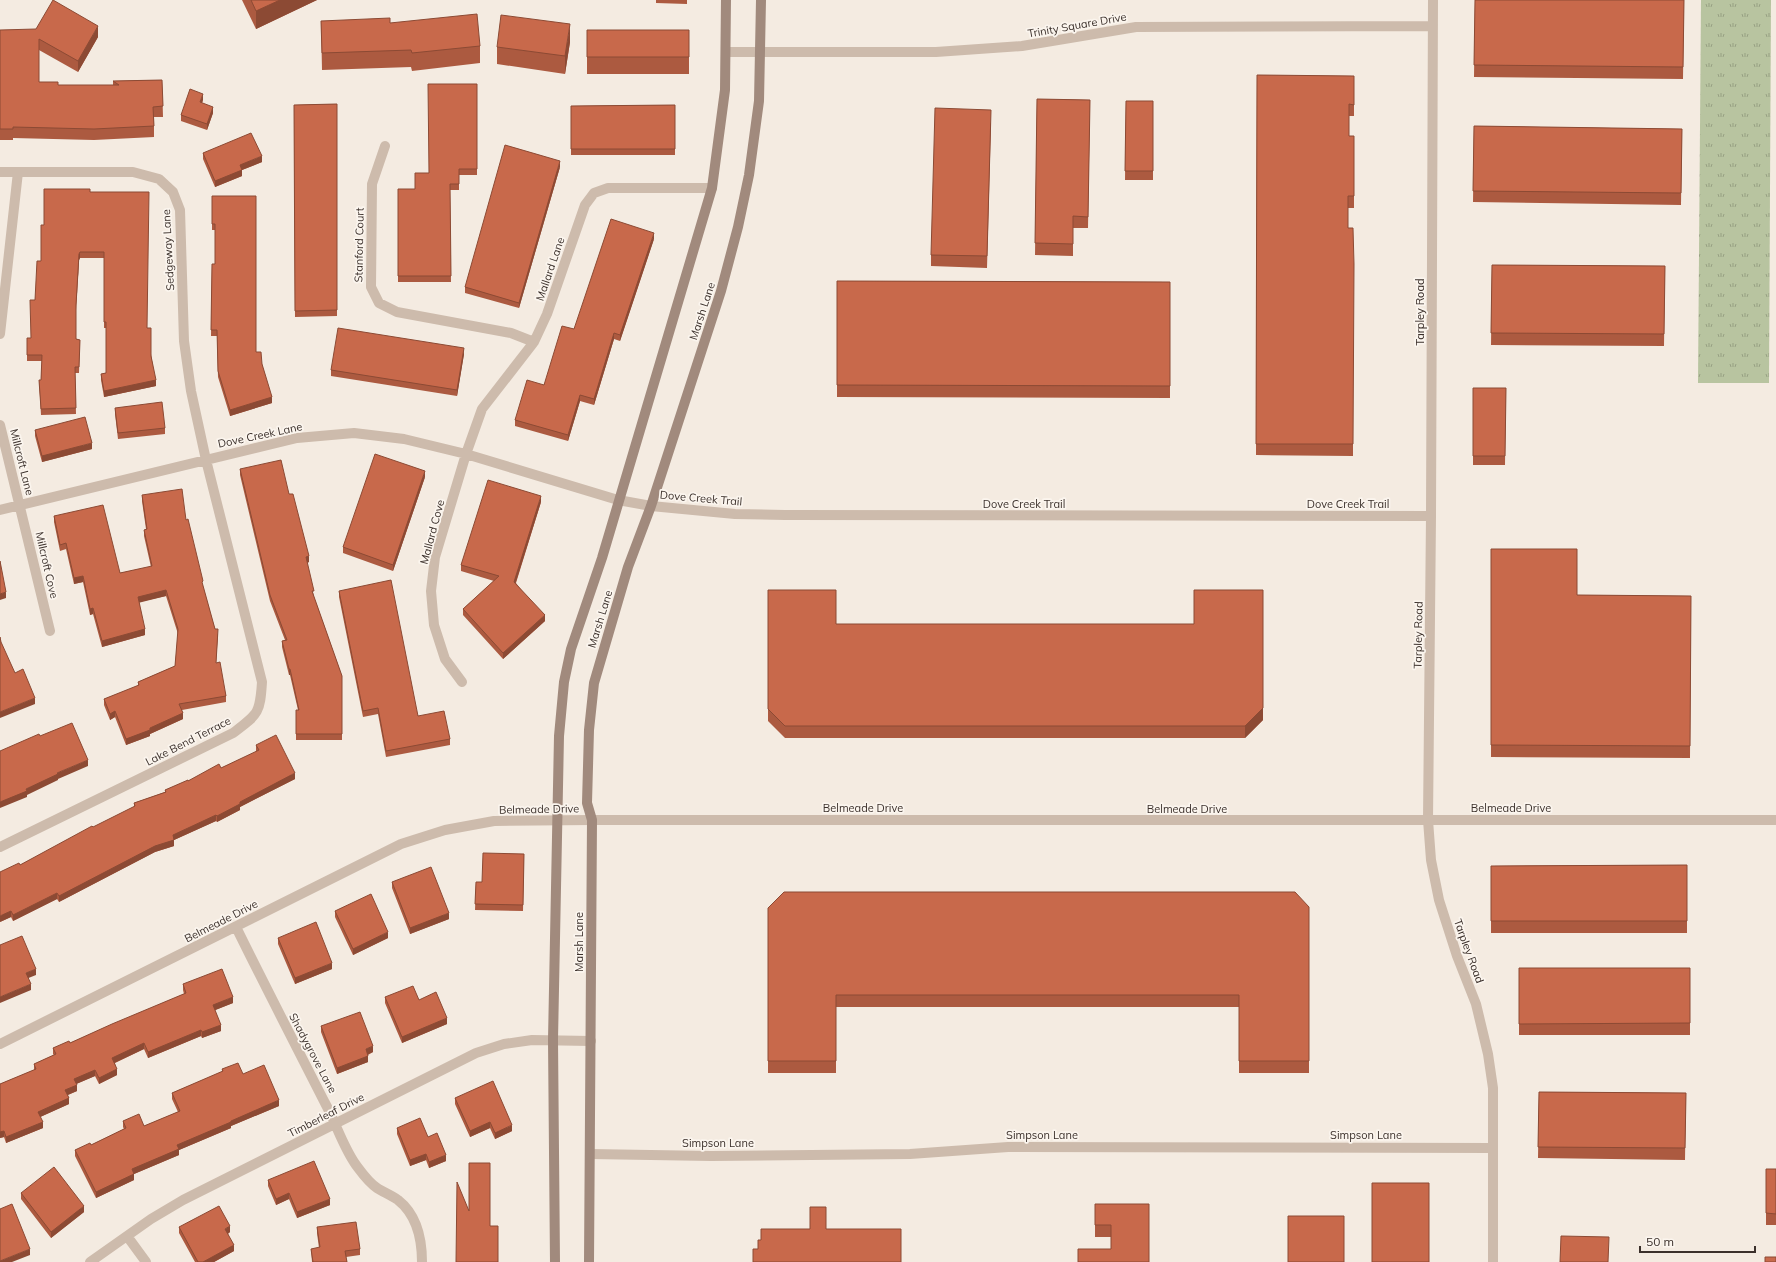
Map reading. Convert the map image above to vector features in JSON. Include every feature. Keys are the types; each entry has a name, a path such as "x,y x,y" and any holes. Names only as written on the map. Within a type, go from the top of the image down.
{"main road":[{"name":"Marsh Lane","path":"555,1262 553,1040 559,820 559,736 564,682 571,649 602,558 618,500 705,217 712,188 725,90 726,0"},
{"name":"Marsh Lane","path":"590,1262 592,820 587,803 589,730 594,683 628,567 651,506 721,291 738,227 749,174 759,101 761,0"}],"street":[{"name":"Tarpley Road","path":"1432,0 1431,516 1428,820 1431,860 1439,900 1476,1004 1487,1048 1493,1088 1493,1262"},
{"name":"Trinity Square Drive","path":"726,52 944,52 1022,46 1143,27 1432,26"},
{"name":"Stanford Court","path":"385,146 372,184 371,287 379,303 397,312 511,333 534,342"},
{"name":"Sedgeway Lane","path":"0,172 133,172 159,179 172,192 180,210 184,341 192,391 206,460"},
{"path":"0,334 18,172"},
{"name":"Mallard Lane","path":"466,454 482,409 534,342 547,314 585,205 594,193 608,188 712,188"},
{"name":"Millcroft Lane","path":"0,425 20,504"},
{"name":"Dove Creek Lane","path":"0,510 297,438 354,432 404,439 466,454 618,500"},
{"name":"Mallard Cove","path":"462,682 445,659 434,625 432,591 435,557 466,454"},
{"name":"Lake Bend Terrace","path":"0,847 233,733 255,716 261,701 262,682 206,460"},
{"name":"Dove Creek Trail","path":"618,500 651,506 735,514 793,516 1431,516"},
{"name":"Millcroft Cove","path":"20,504 50,631"},
{"name":"Belmeade Drive","path":"0,1044 401,844 445,830 494,821 1776,820"},
{"name":"Shadygrove Lane","path":"236,927 336,1123 352,1159 363,1175 376,1188 397,1199 409,1211 418,1227 422,1248 422,1262"},
{"name":"Timberleaf Drive","path":"94,1261 151,1219 183,1200 476,1053 504,1044 532,1040 591,1041"},
{"name":"Simpson Lane","path":"590,1154 711,1156 910,1154 1008,1147 1493,1148"},
{"path":"127,1236 146,1262"}],"green space":[{"path":"1701,0 1771,0 1769,383 1698,383"}],"building":[{"path":"53,0 98,26 78,61 39,39 39,82 58,82 58,85 119,85 113,81 162,80 163,106 153,107 154,126 94,129 13,127 13,129 0,129 0,30 36,29"},
{"path":"251,0 280,0 256,11"},
{"path":"1475,0 1684,0 1683,67 1474,65"},
{"path":"477,14 480,46 412,53 411,50 322,53 321,21 390,18 390,23"},
{"path":"501,15 570,24 565,56 497,47"},
{"path":"587,30 689,30 689,57 587,57"},
{"path":"1257,75 1354,76 1354,105 1349,104 1349,136 1354,136 1354,196 1348,196 1348,228 1353,228 1354,264 1353,444 1256,444"},
{"path":"428,84 477,84 477,169 459,169 459,184 450,184 451,276 398,276 398,189 415,189 415,173 429,173"},
{"path":"190,89 203,94 200,102 213,107 207,124 181,115"},
{"path":"1037,99 1090,100 1088,217 1073,216 1073,244 1035,243"},
{"path":"1126,101 1153,101 1153,171 1125,171"},
{"path":"337,104 337,310 295,311 294,105"},
{"path":"675,105 675,149 571,149 571,106"},
{"path":"935,108 991,110 987,256 931,255"},
{"path":"1474,126 1682,129 1681,193 1473,191"},
{"path":"251,133 262,156 240,165 242,170 215,181 203,153"},
{"path":"505,145 560,161 519,303 465,287"},
{"path":"44,189 90,189 90,192 149,192 147,328 151,328 151,356 156,380 104,391 101,374 106,373 104,252 80,252 76,305 76,339 80,340 79,367 75,367 76,408 41,409 39,380 41,380 42,355 27,355 27,338 31,338 30,300 35,300 37,261 41,261 41,225 44,225"},
{"path":"212,196 256,196 256,352 261,352 262,364 272,397 230,410 218,371 217,330 211,330 212,264 215,264 215,224 212,224"},
{"path":"611,219 654,233 620,335 614,333 594,399 580,395 568,435 515,420 527,380 544,385 562,326 574,329"},
{"path":"1492,265 1665,266 1664,334 1491,333"},
{"path":"837,281 1170,282 1170,386 837,385"},
{"path":"338,328 464,348 457,390 331,370"},
{"path":"1473,388 1506,388 1505,456 1473,456"},
{"path":"162,402 165,428 118,433 115,408"},
{"path":"85,417 92,443 42,456 35,430"},
{"path":"375,454 425,471 393,565 343,547"},
{"path":"281,460 289,494 293,494 309,556 306,557 314,591 312,591 342,676 342,734 296,734 296,710 299,710 282,641 287,640 270,595 240,469"},
{"path":"488,480 541,496 514,582 545,615 503,653 463,609 499,576 461,565"},
{"path":"182,489 186,520 188,519 202,582 215,629 218,629 216,663 220,662 226,696 179,704 183,713 150,728 150,730 126,739 115,711 110,714 104,699 139,685 138,682 175,666 178,629 166,590 138,597 145,629 102,641 93,608 90,609 83,576 74,578 66,543 60,545 54,516 103,505 120,573 152,566 144,530 147,529 142,495"},
{"path":"1491,549 1577,549 1577,595 1691,596 1690,746 1491,745"},
{"path":"0,561 6,592 0,594"},
{"path":"391,580 418,716 444,711 450,739 386,751 378,708 363,711 339,591"},
{"path":"768,590 836,590 836,624 1194,624 1194,590 1263,590 1263,708 1245,726 785,726 768,709"},
{"path":"0,637 15,673 23,669 35,698 0,712"},
{"path":"72,723 88,760 57,773 58,774 26,789 27,791 0,802 0,751 39,734 40,736"},
{"path":"276,735 295,773 217,816 216,815 173,835 174,840 155,846 59,896 57,893 13,915 11,911 0,916 0,872 19,863 20,865 92,826 93,827 135,806 134,803 166,792 165,790 188,781 219,764 221,768 259,750 256,745"},
{"path":"483,853 524,854 523,905 475,904 476,882 482,882"},
{"path":"1687,865 1687,921 1491,921 1491,866"},
{"path":"431,867 449,913 410,928 392,882"},
{"path":"784,892 1295,892 1309,907 1309,1061 1239,1061 1239,995 836,995 836,1061 768,1061 768,908"},
{"path":"371,894 388,932 353,949 335,911"},
{"path":"316,922 332,963 295,978 278,938"},
{"path":"22,936 36,969 26,973 31,984 0,997 0,945"},
{"path":"1519,968 1690,968 1690,1023 1519,1024"},
{"path":"222,969 233,997 213,1005 221,1025 202,1032 201,1030 148,1052 144,1043 112,1058 117,1069 99,1078 95,1070 74,1079 77,1085 65,1090 69,1098 38,1112 43,1122 6,1137 4,1131 0,1132 0,1084 36,1069 34,1064 56,1054 53,1048 69,1041 70,1043 186,993 183,984"},
{"path":"413,986 419,1000 436,992 447,1018 402,1037 385,997"},
{"path":"360,1012 373,1046 366,1049 368,1056 337,1068 321,1026"},
{"path":"238,1063 243,1074 264,1065 279,1100 177,1145 179,1149 132,1169 134,1174 96,1192 75,1150 90,1143 91,1145 126,1128 123,1121 139,1114 144,1126 180,1111 172,1093"},
{"path":"493,1081 512,1125 495,1133 490,1122 470,1131 455,1098"},
{"path":"1539,1092 1686,1093 1685,1148 1538,1147"},
{"path":"420,1118 428,1137 437,1133 446,1155 429,1162 426,1154 410,1160 397,1128"},
{"path":"314,1161 330,1199 297,1212 289,1193 276,1199 268,1180"},
{"path":"469,1163 490,1163 490,1226 498,1226 498,1262 456,1262 457,1182 469,1211"},
{"path":"54,1167 84,1206 51,1232 21,1193"},
{"path":"1766,1169 1776,1169 1776,1214 1766,1213"},
{"path":"1372,1183 1429,1183 1429,1262 1372,1262"},
{"path":"12,1204 30,1249 0,1261 0,1209"},
{"path":"1095,1204 1149,1204 1149,1262 1078,1262 1078,1249 1111,1249 1111,1225 1095,1225"},
{"path":"219,1206 230,1226 225,1229 234,1245 203,1262 198,1262 179,1227"},
{"path":"810,1207 826,1207 826,1229 901,1229 901,1262 753,1262 753,1249 758,1249 758,1240 761,1240 761,1229 810,1229"},
{"path":"1288,1216 1344,1216 1344,1262 1288,1262"},
{"path":"356,1222 360,1249 345,1251 347,1262 313,1262 311,1249 320,1247 317,1227"},
{"path":"1561,1236 1609,1237 1608,1262 1560,1262"},
{"path":"1765,1257 1776,1257 1776,1262 1765,1262"}]}
